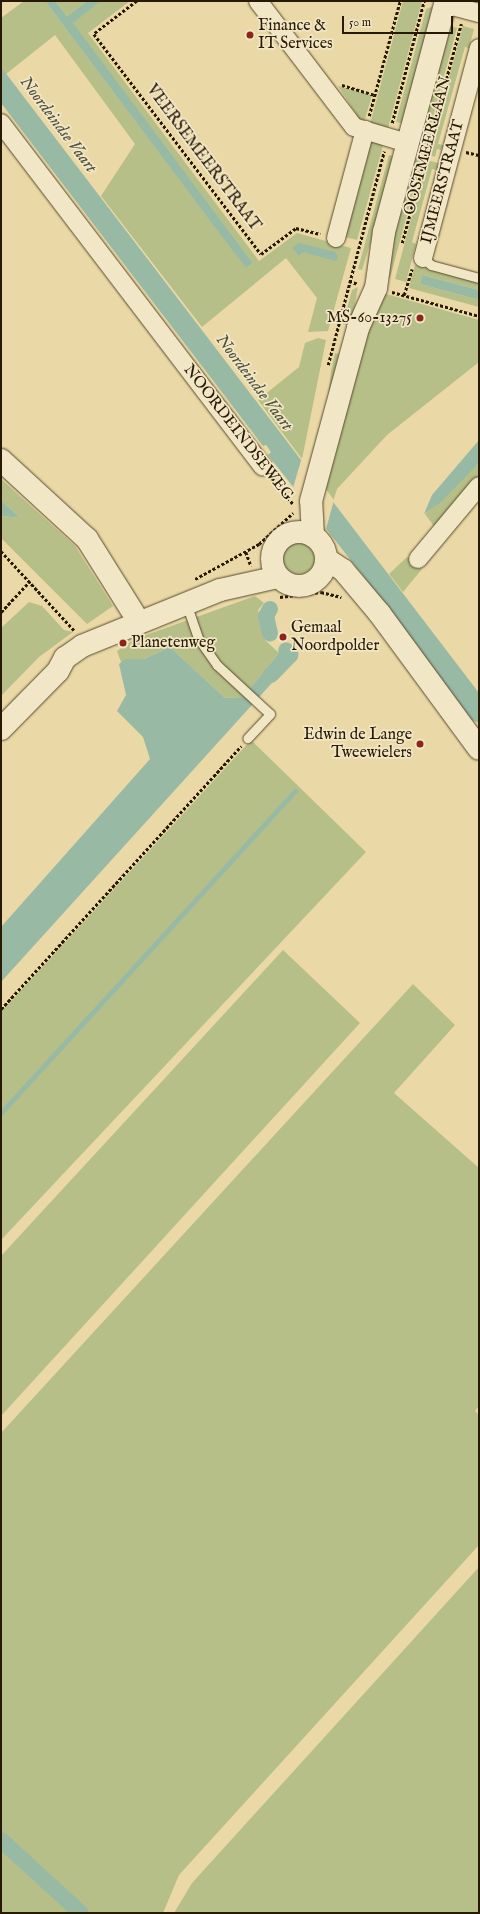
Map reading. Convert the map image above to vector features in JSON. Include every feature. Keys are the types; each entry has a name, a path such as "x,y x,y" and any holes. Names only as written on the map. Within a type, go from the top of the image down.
{"street":[{"path":"258,1 354,127 365,130 406,148"},
{"name":"OOSTMEERLAAN","path":"309,518 317,478 358,328 376,288 384,232 406,148 459,7"},
{"name":"IJMEERSTRAAT","path":"422,258 479,48"},
{"name":"NOORDEINDSEWEG","path":"1,123 263,467"},
{"path":"336,238 365,130"},
{"name":"OOSTMEERLAAN","path":"358,328 356,283 384,232"},
{"path":"1,460 91,544 139,622"},
{"path":"418,559 479,486"},
{"path":"275,569 278,541 309,518 323,547 326,559 318,579"},
{"path":"326,559 343,570 352,594"},
{"path":"1,729 58,671 96,652 106,638 139,622 187,593 220,590 252,568 275,569 300,586 318,579 352,594 380,614 479,749"}],"lane":[{"name":"IJMEERSTRAAT","path":"422,258 431,265 479,278"},
{"path":"187,593 198,638 217,665 270,714 248,738"}],"path":[{"name":"VEERSEMEERSTRAAT","path":"137,1 94,34 261,254 296,228 359,245 356,283"},
{"path":"365,130 400,1"},
{"name":"OOSTMEERLAAN","path":"401,246 426,157 459,7"},
{"path":"406,148 426,157 448,163"},
{"path":"404,296 415,256 422,258"},
{"path":"390,288 389,292 479,316"},
{"name":"NOORDEINDSEWEG","path":"252,568 296,508 263,467"},
{"path":"1,552 30,581 80,636"},
{"path":"187,593 252,568 268,595 300,597 321,592 352,594"},
{"path":"1,612 30,581"},
{"path":"1,1009 248,738"}],"green space":[{"path":"24,1 45,1 246,268 253,263 72,23 101,1 130,1 88,33 259,261 297,233 351,248 328,331 308,332 317,298 286,258 202,327 101,196 135,144 55,35 6,74 1,67 1,18"},
{"path":"55,1 87,1 67,16"},
{"path":"403,1 422,1 387,132 369,128"},
{"path":"437,5 406,124 396,122 426,9"},
{"path":"446,25 457,28 423,154 412,151"},
{"path":"463,26 474,29 469,48 465,47 438,144 443,145 441,150 437,149 435,157 428,155"},
{"path":"338,86 372,95 363,126 352,119 357,115"},
{"path":"366,137 384,142 357,240 340,236"},
{"path":"389,155 397,157 362,270 358,269"},
{"path":"411,156 422,159 390,278 383,276"},
{"path":"427,160 438,163 436,170 432,169 412,242 416,244 406,282 395,279"},
{"path":"415,265 479,282 479,290 422,275 420,284 479,300 479,307 409,288"},
{"path":"358,287 351,326 343,324 352,290"},
{"path":"379,292 479,320 479,362 387,435 337,489 323,533 324,487"},
{"path":"318,338 326,340 302,459 258,400 299,367 305,343"},
{"path":"335,353 343,355 328,397 331,371"},
{"path":"479,463 478,480 436,529 425,514"},
{"path":"1,479 75,546 113,606 87,624 1,538 1,516 20,518 1,500"},
{"path":"296,542 302,542 312,549 315,558 314,564 308,571 302,574 296,574 286,567 283,561 283,555 290,545"},
{"path":"407,557 422,569 403,592 389,574"},
{"path":"255,596 264,603 258,610 265,640 279,653 243,697 225,698 170,647 144,659 121,662 117,651 135,639"},
{"path":"29,602 42,606 64,630 73,632 39,657 1,696 1,628"},
{"path":"251,740 366,852 1,1240 1,1012"},
{"path":"283,950 360,1023 1,1416 1,1256"},
{"path":"413,984 455,1025 394,1093 479,1168 479,1406 475,1411 479,1415 479,1545 179,1875 163,1913 1,1913 1,1433"},
{"path":"479,1567 479,1913 174,1913 192,1883"}],"shaded area":[{"path":"45,1 55,1 67,16 87,1 101,1 73,23 253,263 246,268"},
{"path":"1,67 479,693 479,723 467,718 397,619 268,455 271,452 266,445 263,446 1,103"},
{"path":"299,243 336,252 338,259 335,261 303,252 299,256 292,248"},
{"path":"422,275 479,290 479,300 420,284"},
{"path":"479,440 479,463 441,502 424,514 432,495"},
{"path":"1,500 20,518 1,516"},
{"path":"170,647 225,698 243,697 279,653 290,663 1,982 1,927 150,759 143,737 117,711 126,695 119,664 125,659 144,659"}],"pier":[{"path":"302,457 334,500 326,529 293,488"}],"waterway":[{"path":"270,609 266,616 270,634"},
{"path":"271,675 290,655 286,650"},
{"path":"1,1113 295,791"},
{"path":"1,1840 81,1913"}],"place":[{"name":"Finance & IT Services","path":"250,35"},
{"name":"MS-60-13275","path":"420,318"},
{"name":"Gemaal Noordpolder","path":"283,637"},
{"name":"Planetenweg","path":"123,643"},
{"name":"Edwin de Lange Tweewielers","path":"420,744"}],"water label":[{"name":"Noordeindse Vaart","path":"58,125"},
{"name":"Noordeindse Vaart","path":"254,383"}]}
